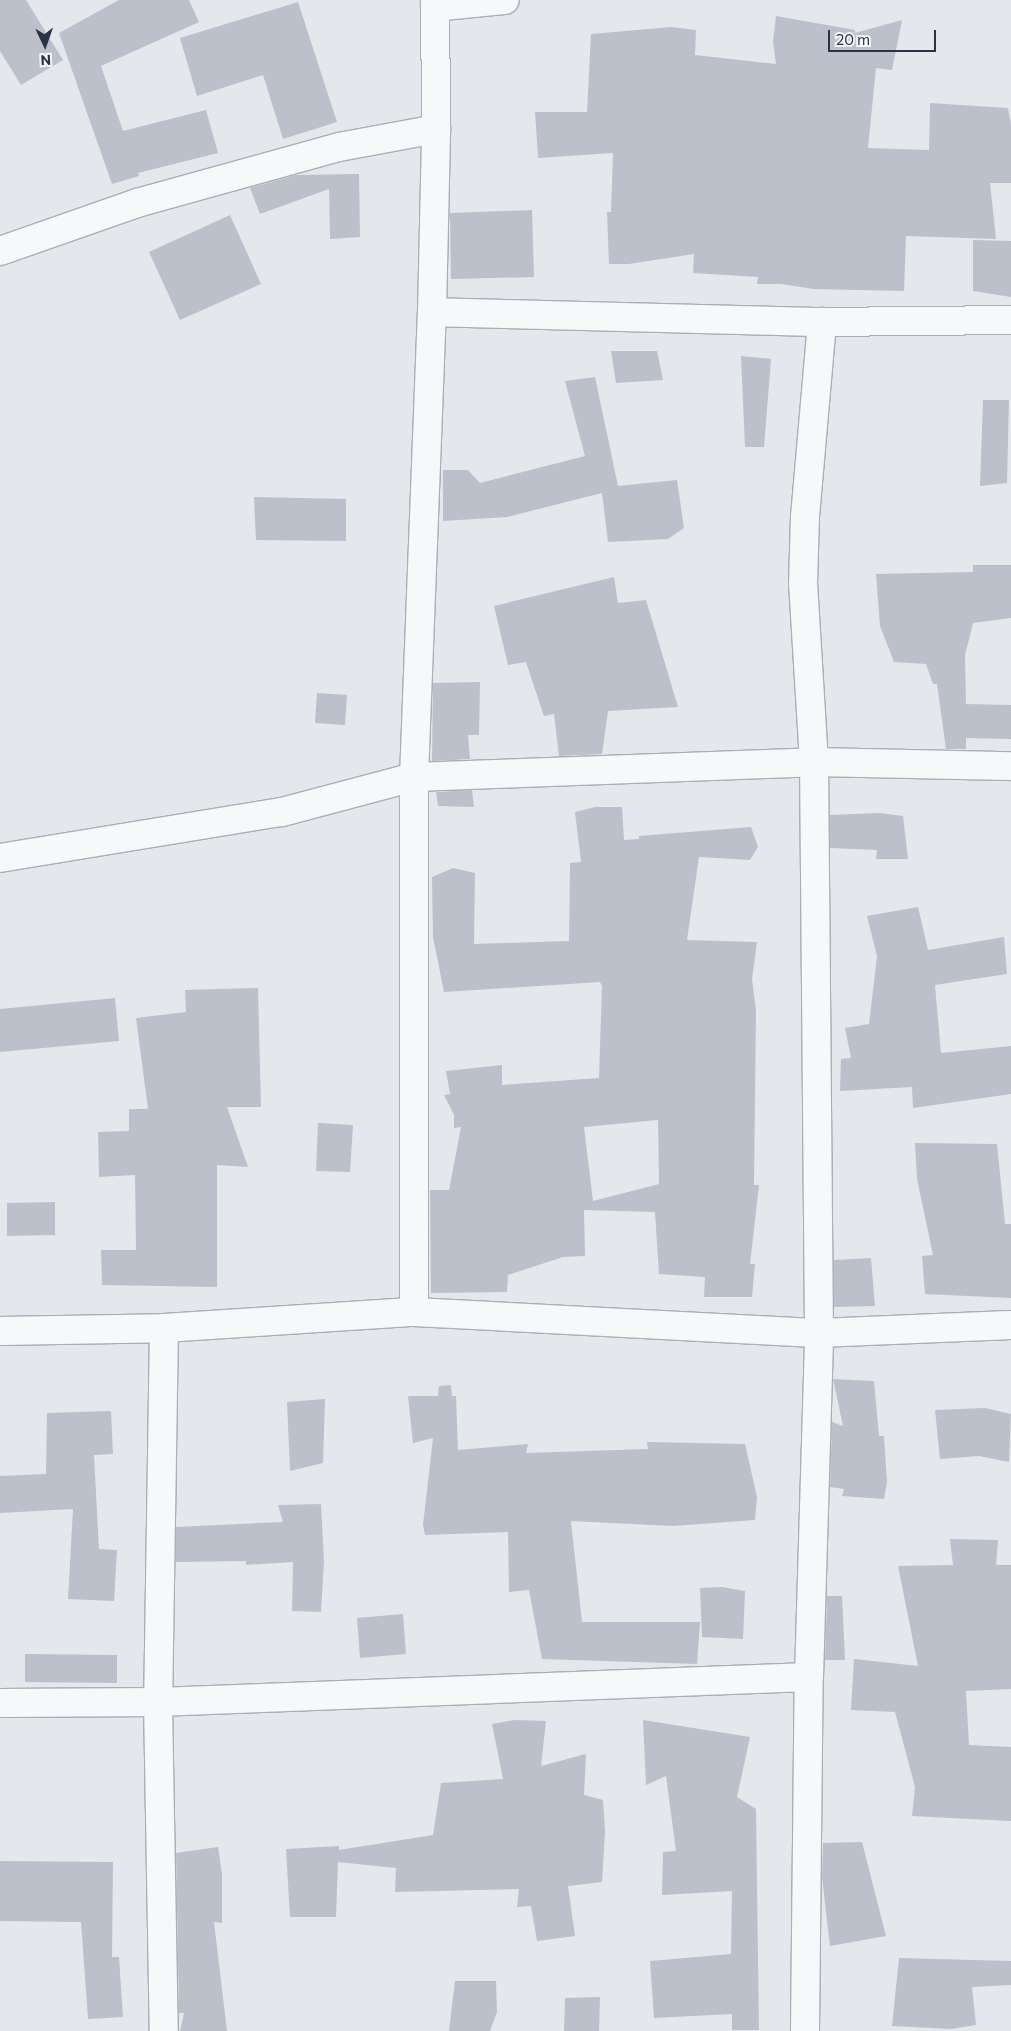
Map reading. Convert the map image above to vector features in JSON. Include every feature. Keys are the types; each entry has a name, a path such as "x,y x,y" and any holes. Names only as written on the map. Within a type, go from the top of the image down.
{"street":[{"path":"414,1312 414,777 432,312 436,129 435,4 505,0"},
{"path":"0,251 147,201 339,147 436,129"},
{"path":"432,312 822,322 1011,320"},
{"path":"805,2031 809,1676 819,1333 814,762 803,584 805,516 822,322"},
{"path":"0,858 282,812 414,777 814,762 1011,766"},
{"path":"0,1331 164,1328 414,1312 819,1333 1011,1325"},
{"path":"164,1328 158,1702 164,2031"},
{"path":"0,1703 158,1702 809,1676"}],"building":[{"path":"0,0 26,0 63,60 21,85 0,51"},
{"path":"119,0 189,0 199,22 101,66 123,131 206,110 218,153 138,173 139,176 112,184 59,33"},
{"path":"298,2 337,122 283,139 263,75 197,96 180,38"},
{"path":"776,16 855,30 855,33 902,20 892,70 876,68 868,148 929,150 930,103 1008,108 1011,124 1011,183 990,183 996,239 906,236 904,291 814,289 781,284 757,284 758,277 693,273 694,254 629,264 609,264 607,212 611,212 613,153 538,158 535,112 587,112 591,34 671,27 696,30 695,55 776,64 773,42"},
{"path":"359,174 360,237 330,239 329,189 260,214 250,188 296,175"},
{"path":"532,210 534,277 451,279 450,213"},
{"path":"230,215 261,284 180,320 149,252"},
{"path":"973,240 1011,241 1011,297 973,291"},
{"path":"611,351 657,351 663,380 616,383"},
{"path":"741,356 771,359 764,447 745,447"},
{"path":"595,377 618,486 677,480 684,528 668,539 608,542 602,493 507,517 443,521 443,470 468,470 480,483 585,456 565,381"},
{"path":"983,400 1009,400 1007,483 980,486"},
{"path":"254,497 346,499 346,541 256,540"},
{"path":"973,565 1011,565 1011,618 973,623 965,655 966,704 1011,705 1011,739 966,738 966,749 946,749 937,684 933,684 926,664 894,662 880,626 876,574 973,572"},
{"path":"614,577 618,603 646,600 678,707 608,711 602,754 559,756 554,714 544,716 526,662 508,665 494,606"},
{"path":"480,682 479,735 468,735 470,759 432,761 433,683"},
{"path":"317,693 347,695 345,725 315,723"},
{"path":"472,790 474,807 438,806 436,792"},
{"path":"595,807 622,807 624,840 639,839 639,836 751,827 758,847 750,860 699,857 687,940 757,942 752,979 756,1011 754,1185 759,1185 750,1264 755,1264 752,1297 704,1297 705,1277 659,1274 655,1212 584,1210 585,1256 563,1257 508,1275 507,1292 431,1293 430,1190 449,1190 461,1127 454,1128 454,1115 444,1095 450,1094 446,1071 502,1065 502,1085 599,1078 602,986 600,982 444,992 433,937 432,877 453,868 475,873 474,944 569,941 570,863 581,862 575,812","holes":["658,1120 659,1184 593,1201 584,1127"]},
{"path":"879,813 903,816 908,859 876,859 877,850 830,848 830,815"},
{"path":"918,907 928,950 1004,937 1007,974 935,985 941,1053 1011,1046 1011,1094 913,1108 912,1087 840,1091 841,1059 851,1058 845,1028 869,1024 877,956 867,916"},
{"path":"258,988 261,1107 227,1107 248,1167 217,1165 217,1287 102,1285 101,1250 136,1250 135,1175 99,1177 98,1132 129,1131 129,1109 148,1109 136,1018 186,1012 185,990"},
{"path":"115,998 119,1041 0,1052 0,1009"},
{"path":"318,1123 353,1125 350,1172 316,1171"},
{"path":"915,1143 997,1144 1005,1224 1011,1224 1011,1298 925,1294 922,1256 933,1255 917,1179"},
{"path":"55,1202 55,1235 7,1236 7,1203"},
{"path":"871,1258 875,1306 834,1307 834,1260"},
{"path":"833,1379 874,1381 879,1436 884,1436 887,1482 884,1499 842,1496 844,1489 830,1487 832,1422 843,1426"},
{"path":"451,1385 452,1396 456,1396 458,1450 528,1444 526,1453 648,1449 647,1442 745,1444 757,1497 755,1520 673,1526 571,1521 582,1622 700,1622 697,1664 542,1659 529,1590 509,1592 508,1532 425,1535 423,1525 433,1438 413,1443 408,1396 438,1396 439,1386"},
{"path":"325,1399 323,1463 290,1471 287,1402"},
{"path":"985,1408 1011,1414 1009,1462 979,1456 940,1459 935,1410"},
{"path":"111,1411 113,1454 94,1455 99,1549 117,1550 114,1601 68,1599 73,1509 0,1513 0,1476 46,1474 47,1413"},
{"path":"321,1504 324,1561 321,1612 292,1611 293,1562 246,1565 246,1561 176,1562 176,1527 283,1522 278,1505"},
{"path":"950,1539 998,1540 996,1565 1011,1565 1011,1689 966,1691 969,1745 1011,1747 1011,1821 912,1816 915,1787 895,1712 851,1710 854,1659 918,1666 898,1566 953,1565"},
{"path":"722,1587 745,1591 743,1639 702,1637 700,1588"},
{"path":"827,1596 842,1596 845,1660 825,1660"},
{"path":"403,1614 406,1654 360,1658 357,1618"},
{"path":"25,1654 117,1655 117,1683 25,1682"},
{"path":"515,1720 546,1721 541,1766 586,1754 584,1795 603,1800 605,1831 602,1882 568,1886 575,1936 537,1941 531,1906 517,1907 519,1889 395,1892 396,1868 338,1862 336,1917 290,1917 286,1849 339,1846 339,1850 433,1835 441,1783 503,1779 492,1724"},
{"path":"643,1720 750,1737 737,1797 756,1809 759,2030 732,2030 732,2014 654,2018 650,1961 731,1954 732,1891 662,1895 663,1852 676,1851 666,1776 646,1785"},
{"path":"862,1842 886,1936 830,1946 822,1877 823,1843"},
{"path":"218,1847 222,1874 222,1923 214,1922 227,2031 180,2031 184,2013 179,2013 176,1853"},
{"path":"0,1861 113,1862 112,1957 119,1957 123,2017 88,2019 81,1922 0,1921"},
{"path":"899,1958 1011,1961 1011,1985 972,1987 976,2025 951,2029 892,2026"},
{"path":"455,1981 496,1981 497,2012 490,2031 449,2031"},
{"path":"600,1997 599,2031 564,2031 565,1998"}]}
